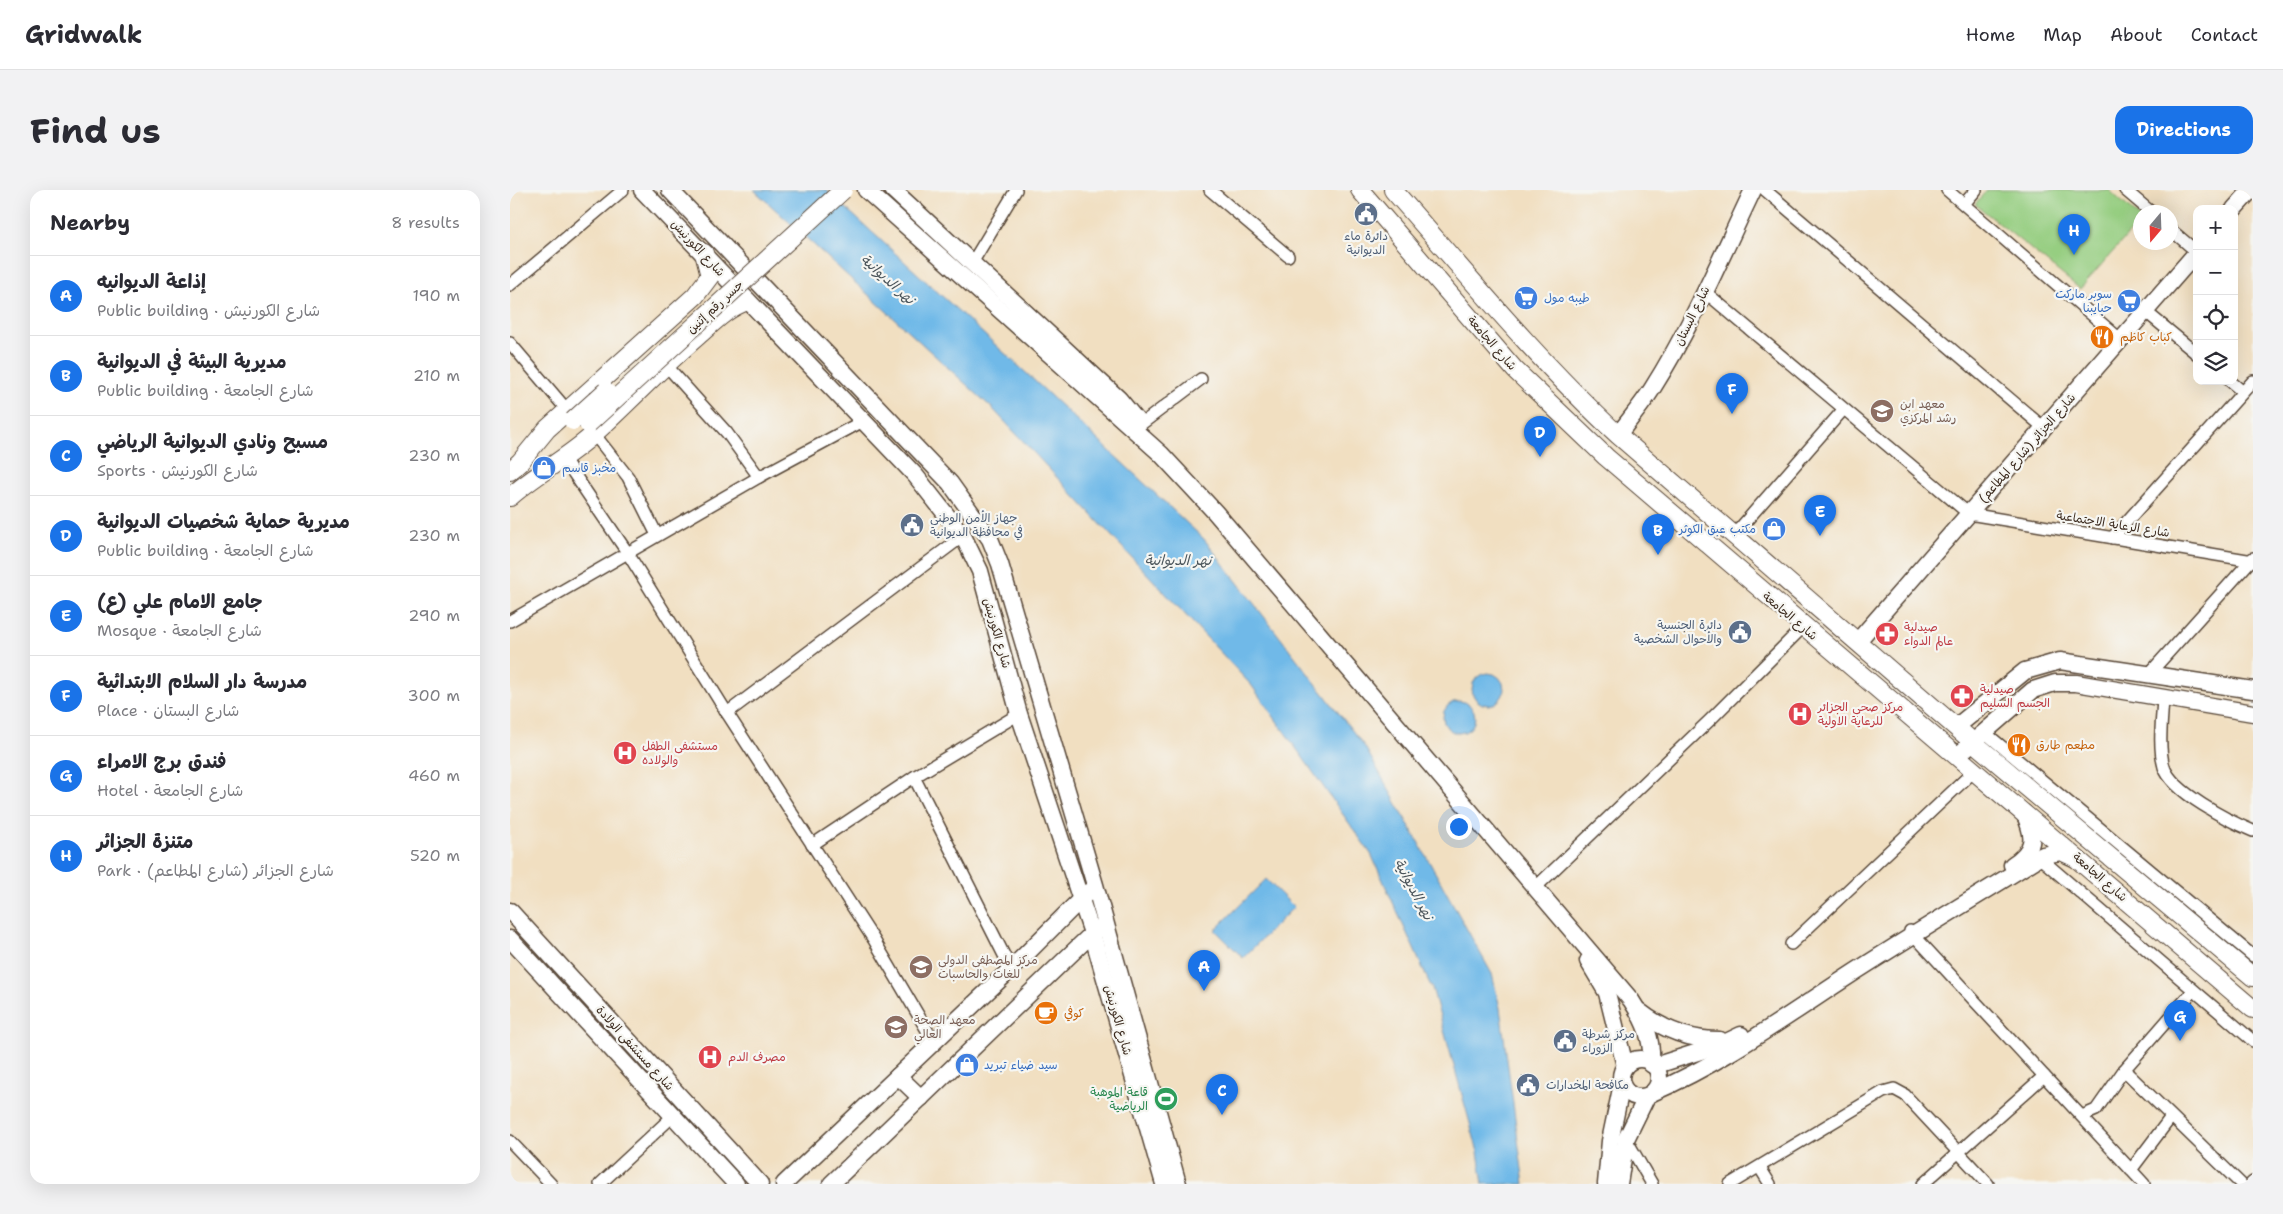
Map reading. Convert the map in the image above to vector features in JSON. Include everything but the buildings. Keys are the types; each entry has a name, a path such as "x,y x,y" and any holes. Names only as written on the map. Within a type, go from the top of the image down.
{"main road":[{"name":"شارع الكورنيش","path":"642,190 704,253 747,301 931,494 963,536 974,556 1033,758 1092,933 1164,1184"},
{"name":"شارع الكورنيش","path":"670,190 950,483 974,515 996,551 1056,748 1178,1184"},
{"name":"جسر رقم إثنين","path":"581,422 826,190"},
{"name":"جسر رقم إثنين","path":"581,422 843,190"},
{"path":"866,190 1161,454 1222,520 1567,924 1638,1011 1650,1038 1652,1065 1658,1076 1656,1088 1650,1094 1626,1139 1619,1184"},
{"path":"893,190 1119,400 1140,424 1161,454"},
{"name":"شارع الجامعة","path":"1360,190 1515,370 1550,406 1638,486 2085,864 2253,1009"},
{"name":"شارع الجامعة","path":"1393,190 1570,389 1618,435 1956,727 1978,736 2004,768 2253,978"},
{"name":"شارع البستان","path":"1618,435 1651,391 1666,366 1704,292 1752,190"},
{"path":"2238,205 2251,190"},
{"path":"510,497 532,477 701,290 710,276 704,253"},
{"name":"شارع الجزائر (شارع المطاعم)","path":"1856,642 2193,257"},
{"path":"515,467 665,364 730,309 747,301"},
{"path":"1550,406 1570,389"},
{"path":"532,477 564,459 581,422"},
{"path":"1638,486 1656,468"},
{"path":"931,494 950,483"},
{"path":"974,556 996,551"},
{"path":"2068,683 2069,662"},
{"path":"1956,727 2025,671 2042,664 2069,662 2253,690"},
{"path":"2180,701 2183,679"},
{"path":"1956,756 2033,690 2054,683 2068,683 2253,713"},
{"path":"1033,758 1056,748"},
{"path":"1980,776 1986,776 1990,768 1999,766 2004,768"},
{"path":"1622,1084 1629,1094 1635,1096 1650,1094 1691,1075 1727,1054 2026,855 2032,837 2024,813"},
{"path":"1606,1184 1610,1141 1622,1084 1622,1072 1626,1066 1641,1060 1652,1065 1732,1040 1911,932 2052,852 2060,852 2085,864"},
{"path":"784,1184 1011,969 1095,886"},
{"name":"شارع مستشفى الولادة","path":"510,911 760,1184"},
{"path":"831,1184 1105,921"},
{"path":"1567,924 1607,993 1626,1066"},
{"name":"شارع مستشفى الولادة","path":"510,939 736,1184"},
{"path":"539,970 554,959"},
{"path":"1638,1011 1656,1023 1685,1036 1713,1040 1732,1040"},
{"path":"898,1076 920,1098"}],"street":[{"path":"510,285 623,190"},
{"path":"972,263 1016,190"},
{"path":"1210,190 1288,256"},
{"path":"1765,190 2044,428"},
{"path":"1947,190 2121,340"},
{"path":"1964,204 1976,190"},
{"path":"2125,190 2143,205"},
{"path":"2178,236 2195,250"},
{"path":"1704,292 1969,514"},
{"path":"2145,311 2193,351"},
{"path":"510,343 628,477 657,535"},
{"path":"665,364 727,433 759,477"},
{"path":"1140,424 1201,379"},
{"path":"2112,538 2253,381"},
{"path":"2235,385 2243,392"},
{"path":"1734,535 1843,410"},
{"path":"510,621 759,477 863,422"},
{"path":"564,459 627,552 727,714 874,940 934,1042"},
{"name":"شارع الرعاية الاجتماعية","path":"1969,514 2252,560"},
{"path":"727,714 963,536"},
{"path":"2149,674 2252,560"},
{"path":"1535,888 1724,707 1803,627"},
{"path":"2163,698 2162,751 2165,769 2174,784 2210,808 2253,831"},
{"path":"812,845 914,777 1020,714"},
{"path":"1978,736 2253,956"},
{"path":"1791,944 1980,776"},
{"path":"914,777 1011,969"},
{"path":"2040,858 2253,1041"},
{"path":"1911,932 2144,1184"},
{"path":"2082,1116 2096,1110 2124,1070 2193,991"},
{"path":"2124,1070 2242,1184"},
{"path":"1923,1184 2044,1076"},
{"path":"1730,1184 1760,1168 1883,1092 1894,1089 1905,1096 1988,1184"},
{"path":"600,1184 674,1115"},
{"path":"2131,1170 2171,1117"},
{"path":"1626,1139 1652,1184"},
{"path":"510,1141 551,1184"},
{"path":"1760,1168 1770,1184"}],"green space":[{"path":"1987,190 2109,190 2133,212 2133,229 2080,289 1975,204"}],"water":[{"name":"نهر الديوانية","path":"754,190 826,190 1204,539 1365,747 1492,974 1500,1008 1524,1184 1483,1184 1478,1152 1433,991 1371,854 1252,686 992,408"},
{"path":"1488,673 1500,677 1504,689 1500,701 1488,705 1476,701 1472,689 1476,677"},
{"path":"1459,701 1471,705 1475,717 1471,729 1459,733 1447,729 1443,717 1447,705"},
{"path":"1266,879 1294,907 1243,958 1215,930"}],"place":[{"name":"دائرة ماء الديوانية","path":"1366,214"},
{"name":"متنزة الجزائر","path":"2074,255"},
{"name":"طيبه مول","path":"1526,298"},
{"name":"سوبر ماركت حبايبنا","path":"2129,301"},
{"name":"كباب كاظم","path":"2102,337"},
{"name":"معهد ابن رشد المركزي","path":"1882,411"},
{"name":"مدرسة دار السلام الابتدائية","path":"1732,414"},
{"name":"مديرية حماية شخصيات الديوانية","path":"1540,457"},
{"name":"مخبز قاسم","path":"544,468"},
{"name":"جهاز الأمن الوطني في محافظة الديوانية","path":"912,525"},
{"name":"مكتب عبق الكوثر","path":"1774,529"},
{"name":"جامع الامام علي (ع)","path":"1820,536"},
{"name":"مديرية البيئة في الديوانية","path":"1658,555"},
{"name":"دائرة الجنسية والأحوال الشخصية","path":"1740,632"},
{"name":"صيدلية عالم الدواء","path":"1887,634"},
{"name":"صيدلية الجسم السليم","path":"1962,696"},
{"name":"مركز صحي الجزائر للرعاية الاولية","path":"1800,714"},
{"name":"مطعم طارق","path":"2019,745"},
{"name":"مستشفى الطفل والولاده","path":"625,753"},
{"name":"مركز المصطفى الدولي للغات والحاسبات","path":"921,967"},
{"name":"إذاعة الديوانيه","path":"1204,991"},
{"name":"كوفي","path":"1046,1013"},
{"name":"معهد الصحة العالي","path":"896,1027"},
{"name":"مركز شرطة الزوراء","path":"1565,1041"},
{"name":"فندق برج الامراء","path":"2180,1041"},
{"name":"مصرف الدم","path":"710,1057"},
{"name":"سيد ضياء تبريد","path":"967,1065"},
{"name":"مكافحة المخدارات","path":"1528,1085"},
{"name":"قاعة الموهبة الرياضية","path":"1166,1099"},
{"name":"مسبح ونادي الديوانية الرياضي","path":"1222,1115"}]}
